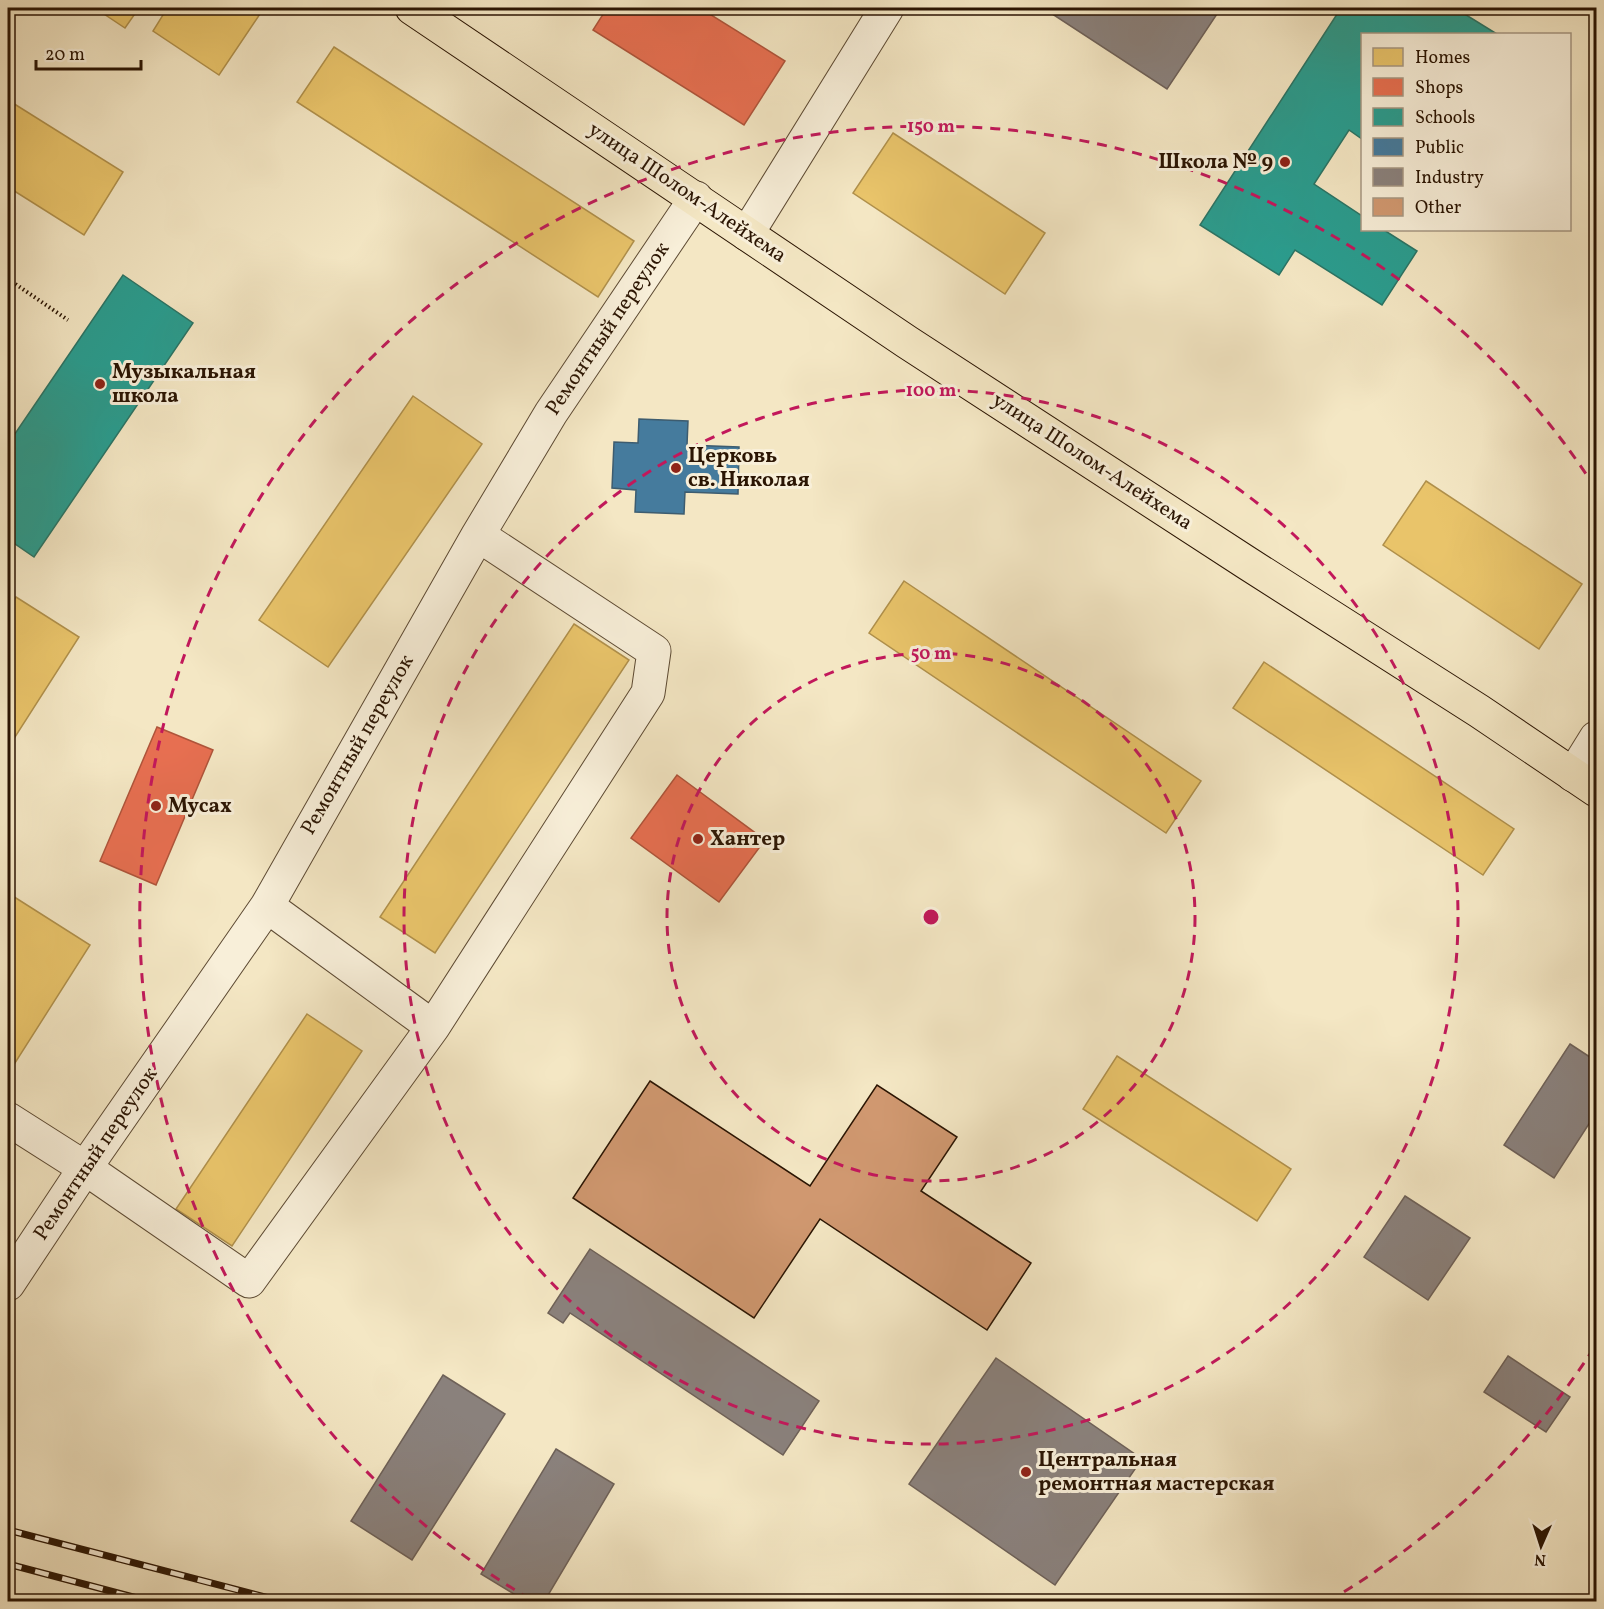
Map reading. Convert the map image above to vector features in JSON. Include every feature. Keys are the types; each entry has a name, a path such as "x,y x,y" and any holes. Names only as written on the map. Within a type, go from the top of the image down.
{"main road":[{"name":"улица Шолом-Алейхема","path":"412,8 917,348 1585,782"}],"street":[{"path":"747,234 887,8"},
{"name":"Ремонтный переулок","path":"8,1284 85,1167 267,906 478,535 551,413 696,198"},
{"path":"8,1119 85,1167 249,1281 433,1027 648,693 654,651 478,535"},
{"path":"1585,782 1596,738"},
{"path":"267,906 433,1027"}],"path":[{"path":"8,279 68,320"}],"building: Homes":[{"path":"95,8 139,8 125,28"},
{"path":"153,8 250,8 260,14 219,75 153,31 163,15"},
{"path":"334,47 634,241 598,297 297,102"},
{"path":"8,100 123,172 84,235 8,187"},
{"path":"893,133 1045,233 1005,294 853,193"},
{"path":"413,396 482,444 328,667 259,620"},
{"path":"1426,481 1582,584 1539,649 1383,545"},
{"path":"904,581 1201,781 1166,833 869,633"},
{"path":"16,597 79,637 8,748 8,611"},
{"path":"574,624 629,660 435,953 380,917"},
{"path":"1264,662 1514,829 1483,875 1233,708"},
{"path":"8,893 90,945 8,1074"},
{"path":"307,1014 362,1051 232,1246 176,1209"},
{"path":"1117,1056 1291,1169 1257,1221 1083,1109"}],"building: Shops":[{"path":"607,8 700,8 785,61 744,125 593,30"},
{"name":"Мусах","path":"157,727 213,750 156,885 100,861"},
{"name":"Хантер","path":"677,775 765,840 719,902 631,838"}],"building: Schools":[{"name":"Школа № 9","path":"1341,8 1455,8 1495,33 1361,33 1361,138 1349,130 1314,184 1361,215 1361,231 1386,231 1417,251 1382,305 1295,250 1279,275 1200,225"},
{"name":"Музыкальная школа","path":"123,275 193,323 34,557 8,539 8,444"}],"building: Public":[{"name":"Церковь св. Николая","path":"639,419 688,421 687,445 739,447 738,494 685,492 684,514 635,512 636,490 612,488 614,442 638,443"}],"building: Industry":[{"path":"1043,8 1221,8 1167,89"},
{"path":"1570,1044 1596,1061 1596,1113 1554,1178 1504,1145"},
{"path":"1405,1196 1470,1238 1428,1300 1364,1257"},
{"path":"590,1249 819,1401 783,1455 570,1313 563,1323 548,1313"},
{"path":"1508,1356 1570,1397 1546,1432 1484,1392"},
{"name":"Центральная ремонтная мастерская","path":"996,1358 1142,1459 1055,1585 909,1484"},
{"path":"443,1375 505,1414 412,1560 351,1521"},
{"path":"556,1449 614,1484 544,1602 527,1602 481,1574"}],"building: Other":[{"path":"650,1081 810,1186 877,1085 957,1137 921,1191 1031,1263 987,1330 820,1219 754,1318 573,1198"}],"railway":[{"path":"8,1530 284,1602"},
{"path":"8,1564 152,1602"}],"place":[{"name":"Школа № 9","path":"1285,162"},
{"name":"Музыкальная школа","path":"100,384"},
{"name":"Церковь св. Николая","path":"676,468"},
{"name":"Мусах","path":"156,806"},
{"name":"Хантер","path":"698,839"},
{"name":"Центральная ремонтная мастерская","path":"1026,1472"}]}
